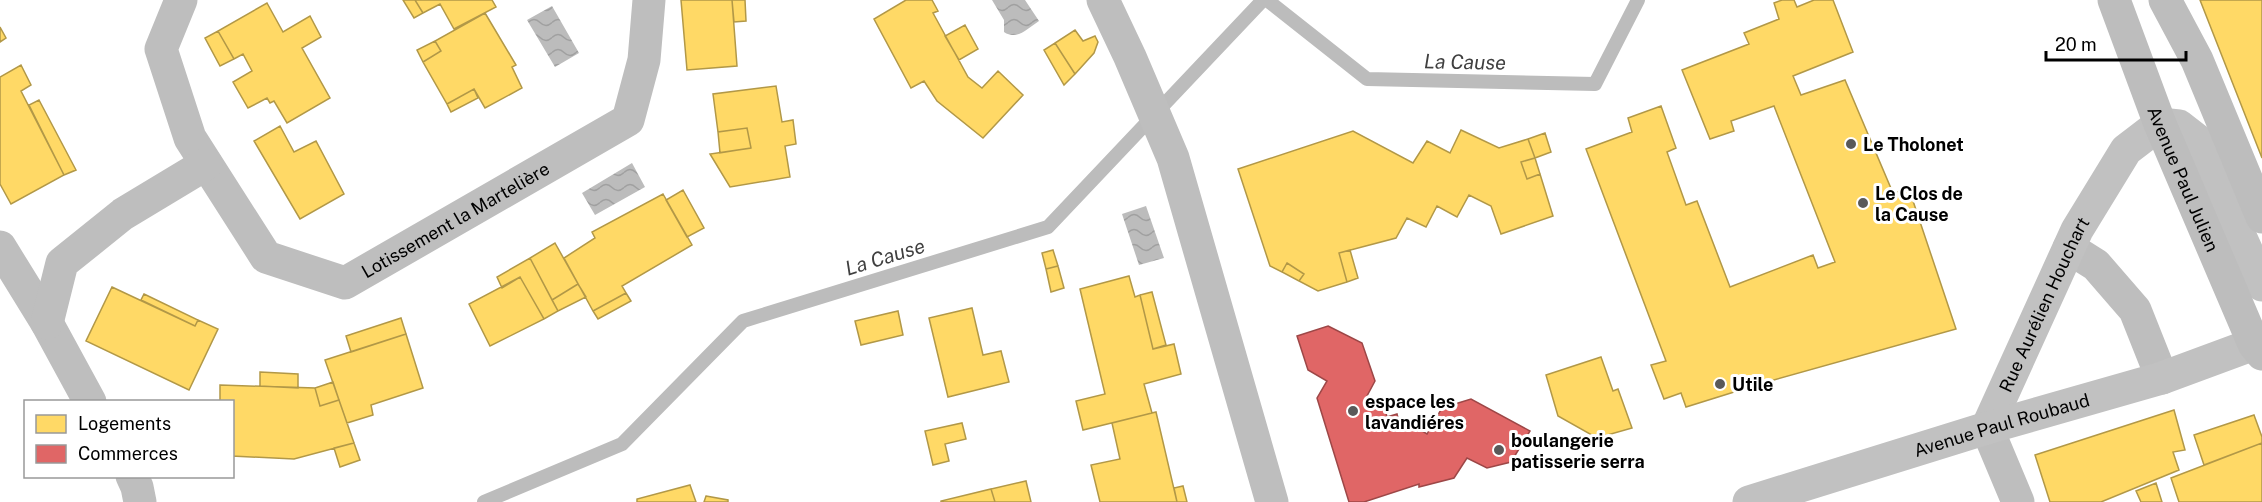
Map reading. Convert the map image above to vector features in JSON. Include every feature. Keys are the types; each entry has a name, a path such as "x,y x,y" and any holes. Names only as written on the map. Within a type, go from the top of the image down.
{"main road":[{"name":"Avenue Paul Julien","path":"2114,0 2160,124 2259,345"},
{"path":"2165,0 2197,60 2262,218"}],"street":[{"name":"Lotissement la Martelière","path":"181,0 161,49 190,138 266,257 345,283 628,120 644,60 649,0"},
{"path":"1102,0 1130,57 1173,158 1272,502"},
{"path":"2160,124 2180,126 2197,140 2262,285"},
{"name":"Rue Aurélien Houchart","path":"1987,428 2077,230 2126,150 2160,124"},
{"path":"47,323 62,263 123,214 206,164"},
{"path":"0,247 47,323 89,400"},
{"path":"2069,248 2096,265 2135,310 2162,378"},
{"name":"Avenue Paul Roubaud","path":"1749,502 1987,428 2162,378 2259,345"},
{"path":"1987,428 2018,502"},
{"path":"132,478 140,502"}],"water":[{"path":"992,0 1025,0 1039,21 1018,34 1004,32 1004,20"},
{"path":"552,6 579,53 555,67 527,20"},
{"path":"632,163 645,187 595,215 582,193"},
{"path":"1146,206 1164,258 1139,265 1122,214"}],"building: Logements":[{"path":"403,0 415,0 423,13 414,18"},
{"path":"415,0 492,0 496,7 454,29 440,4 423,13"},
{"path":"681,0 732,0 737,66 687,70"},
{"path":"732,0 745,0 746,21 734,22"},
{"path":"906,0 932,0 938,11 933,13 968,77 982,88 998,71 1023,95 983,138 937,101 924,81 911,88 874,19"},
{"name":"Le Clos de la Cause","path":"1794,0 1797,7 1814,0 1833,0 1853,52 1793,76 1801,95 1845,80 1893,193 1909,189 1956,329 1686,407 1681,393 1664,399 1651,365 1666,361 1586,149 1632,132 1628,118 1661,106 1676,148 1667,152 1686,205 1697,201 1730,287 1813,255 1818,268 1835,262 1774,106 1731,121 1734,131 1710,139 1682,70 1749,44 1744,33 1779,19 1774,3"},
{"path":"2200,0 2262,0 2262,158"},
{"path":"267,3 283,32 310,16 321,37 302,48 330,98 287,123 274,101 270,103 267,98 248,108 233,82 252,71 243,54 234,59 218,31"},
{"path":"485,13 516,65 512,67 522,88 485,108 474,89 447,104 423,62 441,51 435,41"},
{"path":"965,25 978,49 959,60 945,36"},
{"path":"0,27 6,38 0,42"},
{"path":"1075,30 1083,41 1095,36 1098,42 1094,53 1075,74 1055,43"},
{"path":"218,31 234,59 220,66 205,38"},
{"path":"435,41 441,51 423,62 417,50"},
{"path":"1055,43 1075,74 1064,85 1044,50"},
{"path":"21,65 31,85 21,91 64,175 11,204 0,184 0,77"},
{"path":"776,86 782,122 793,120 796,144 785,146 790,177 730,187 710,154 751,148 747,128 718,132 713,94"},
{"path":"474,89 478,98 451,112 447,104"},
{"path":"39,100 76,170 64,175 29,105"},
{"path":"280,126 294,152 316,141 344,194 300,219 254,141"},
{"path":"747,128 751,148 720,153 718,132"},
{"path":"1461,130 1499,148 1528,139 1535,158 1521,162 1527,179 1540,174 1553,216 1501,234 1491,206 1469,195 1457,217 1437,206 1426,227 1407,218 1396,238 1339,253 1347,282 1318,291 1299,281 1304,274 1287,263 1282,272 1270,266 1238,169 1353,131 1413,163 1427,141 1450,153"},
{"path":"1545,133 1551,152 1535,158 1528,139"},
{"path":"1535,158 1540,174 1527,179 1521,162"},
{"path":"683,190 704,228 687,237 666,200"},
{"path":"663,194 692,245 622,286 626,293 593,311 564,258 595,238 592,232"},
{"path":"555,243 578,284 552,300 530,258"},
{"path":"1053,250 1058,266 1046,269 1042,253"},
{"path":"1350,250 1358,278 1347,282 1339,253"},
{"path":"530,258 558,311 544,319 520,277 502,288 497,277"},
{"path":"1287,263 1304,274 1299,281 1282,272"},
{"path":"1058,266 1064,288 1051,292 1046,269"},
{"path":"1129,276 1135,297 1140,295 1153,349 1174,344 1181,374 1144,384 1152,413 1083,430 1076,401 1105,394 1080,289"},
{"path":"520,277 544,319 490,346 469,304"},
{"path":"578,284 586,297 558,311 552,300"},
{"path":"112,287 195,326 198,320 218,329 189,390 86,341"},
{"path":"1152,292 1166,345 1153,349 1140,295"},
{"path":"626,293 631,301 598,319 593,311"},
{"path":"144,294 198,320 195,326 141,300"},
{"path":"972,308 983,355 1001,351 1009,382 948,397 929,318"},
{"path":"898,311 903,335 861,345 855,321"},
{"path":"401,318 406,334 351,352 346,336"},
{"path":"406,334 423,388 371,405 373,415 347,423 325,360"},
{"path":"1601,357 1613,391 1618,389 1632,428 1597,438 1558,416 1546,375"},
{"path":"260,372 298,374 298,388 260,386"},
{"path":"333,382 339,400 320,406 315,388"},
{"path":"220,385 315,388 320,406 339,400 354,443 294,459 234,456 234,400 220,400"},
{"path":"2174,410 2185,450 2173,452 2179,470 2101,502 2050,502 2035,455"},
{"path":"1156,412 1177,502 1100,502 1091,465 1120,459 1112,423"},
{"path":"2254,415 2262,443 2204,465 2194,435"},
{"path":"962,423 966,439 945,444 949,461 933,465 925,431"},
{"path":"354,443 360,460 340,467 334,448"},
{"path":"2262,443 2262,502 2179,502 2171,478"},
{"path":"1026,481 1031,502 995,502 991,489"},
{"path":"2156,483 2162,502 2141,502 2136,491"},
{"path":"690,485 696,502 637,502 637,499"},
{"path":"1183,486 1187,502 1177,502 1174,488"},
{"path":"991,489 995,502 941,502 941,501"},
{"path":"706,496 728,500 728,502 704,502"}],"building: Commerces":[{"name":"espace les lavandiéres","path":"1328,326 1362,343 1375,381 1367,396 1384,406 1387,417 1397,414 1399,422 1404,420 1427,434 1442,408 1471,399 1530,431 1511,462 1487,468 1467,458 1454,478 1419,487 1419,484 1364,502 1349,502 1317,398 1327,381 1308,370 1297,336"}],"waterway":[{"name":"La Cause","path":"484,502 622,444 743,321 1048,227 1263,0"},
{"name":"La Cause","path":"1267,0 1367,79 1595,84 1638,0"}],"place":[{"name":"Le Tholonet","path":"1851,144"},
{"name":"Le Clos de la Cause","path":"1863,203"},
{"name":"Utile","path":"1720,384"},
{"name":"espace les lavandiéres","path":"1353,411"},
{"name":"boulangerie patisserie serra","path":"1499,450"}]}
